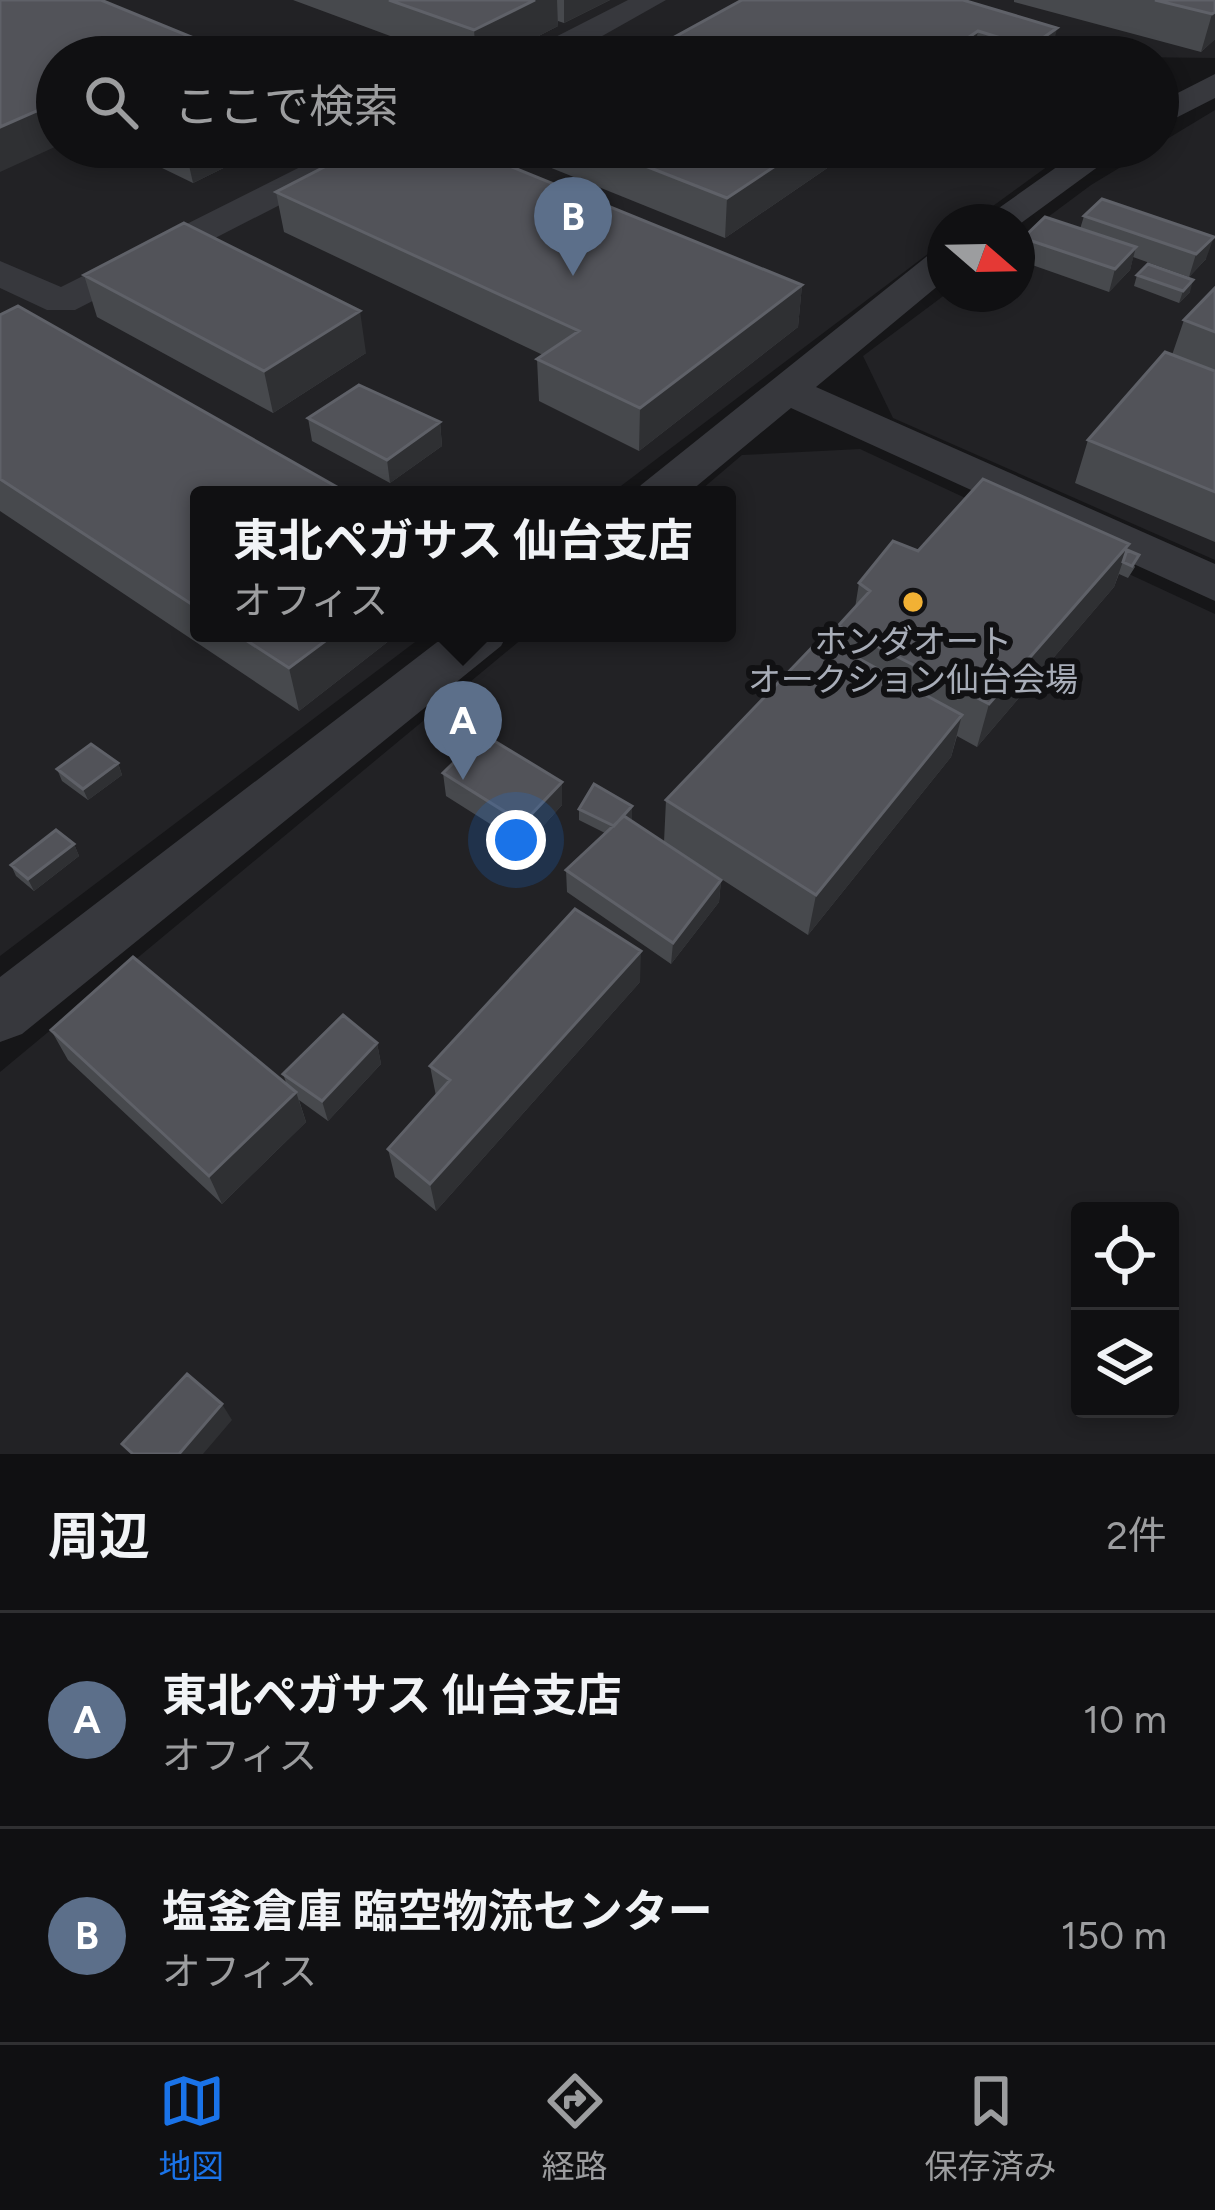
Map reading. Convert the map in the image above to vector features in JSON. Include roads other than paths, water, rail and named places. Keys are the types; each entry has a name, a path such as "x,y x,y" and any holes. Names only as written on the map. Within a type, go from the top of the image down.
{"street":[{"path":"582,36 651,0"},
{"path":"883,0 1015,36"},
{"path":"1179,79 1211,86"},
{"path":"1179,105 1211,86"},
{"path":"0,273 61,302 326,168"},
{"path":"1024,204 1077,168"},
{"path":"669,486 927,276"},
{"path":"789,391 1215,584"},
{"path":"0,1014 472,642"}],"place":[{"name":"塩釜倉庫 臨空物流センター","path":"573,276"},
{"name":"ホンダオート オークション仙台会場","path":"913,602"},
{"name":"東北ペガサス 仙台支店","path":"463,780"}]}
